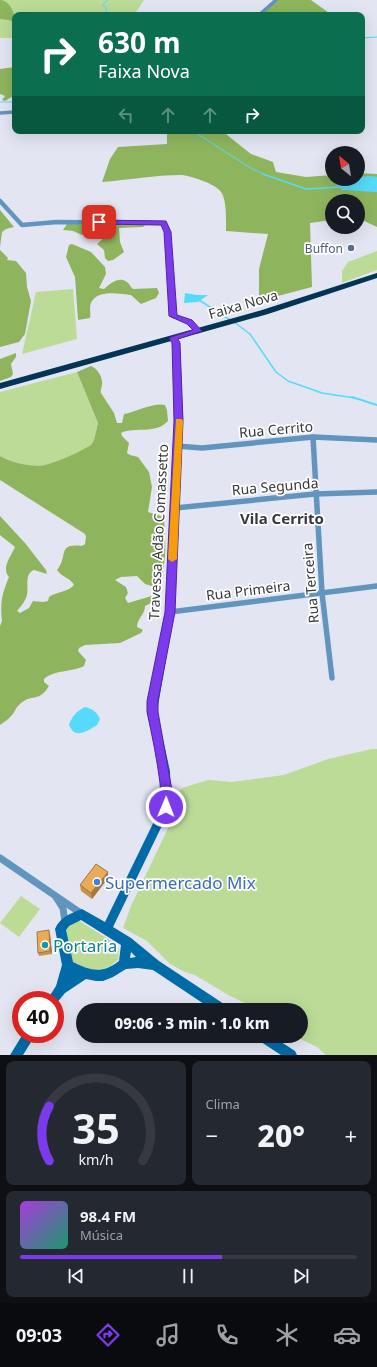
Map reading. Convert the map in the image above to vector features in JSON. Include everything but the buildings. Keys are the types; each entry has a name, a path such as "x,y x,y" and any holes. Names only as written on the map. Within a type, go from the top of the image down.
{"highway":[{"name":"Faixa Nova","path":"0,386 279,308 377,275"}],"street":[{"path":"262,12 276,0"},
{"path":"0,113 12,113"},
{"path":"0,201 22,225 57,222 163,223 168,232 173,316 190,322 198,331"},
{"name":"Travessa Adão Comassetto","path":"107,929 166,807 167,796 165,781 152,712 170,612 179,421 176,343 173,338"},
{"name":"Rua Cerrito","path":"178,446 202,448 314,437 377,440"},
{"name":"Rua Terceira","path":"314,437 315,494 322,593 332,678"},
{"name":"Rua Segunda","path":"175,508 315,494 377,492"},
{"name":"Rua Primeira","path":"170,612 377,586"},
{"path":"0,858 82,914 107,929 155,965 212,1003"},
{"path":"55,895 63,908 64,922 60,930 68,965 61,989"},
{"path":"64,922 82,914"},
{"path":"124,964 126,942"},
{"path":"68,965 83,974 101,977 118,969 124,964 138,962 155,965"},
{"path":"61,989 83,974"},
{"path":"16,1055 24,1043"},
{"path":"273,1043 291,1055"}],"green space":[{"path":"0,0 144,0 136,12 12,12 12,38 0,38"},
{"path":"0,0 10,5 13,12 12,22 0,19"},
{"path":"277,0 311,0 328,12 263,12"},
{"path":"12,67 12,97 5,101 2,100 5,96 0,94 0,69"},
{"path":"167,134 226,134 251,154 273,162 276,172 306,177 325,176 325,186 365,186 365,173 377,174 377,227 365,221 365,194 325,194 325,221 310,223 312,287 259,301 259,269 268,234 226,231 226,211 221,192 214,186 191,177 172,175 102,182 110,159 118,147 167,144"},
{"path":"0,210 14,227 6,229 2,232 0,247"},
{"path":"67,224 145,225 143,227 119,228 120,242 124,252 113,260 108,261 105,258 104,250 97,244 105,237 105,231 90,231 82,235 73,231 63,230"},
{"path":"72,244 91,252 105,267 106,274 99,288 104,289 114,281 124,280 133,289 157,288 159,293 156,298 141,304 131,295 115,293 103,294 94,299 91,303 90,318 78,320 75,277 66,257 69,245"},
{"path":"0,250 8,258 7,260 16,261 26,273 27,287 31,301 25,334 19,342 0,347"},
{"path":"377,251 377,270 342,283 342,271 348,262"},
{"path":"73,289 77,339 22,354 36,292"},
{"path":"16,353 16,357 11,364 13,374 11,377 0,381 0,359"},
{"path":"91,366 101,376 101,393 114,413 117,423 122,423 124,414 151,406 161,404 165,405 167,410 168,421 157,428 133,430 121,433 129,443 127,453 138,457 149,472 152,487 148,512 164,517 165,554 162,572 155,587 145,584 137,576 121,577 115,580 126,587 128,593 125,598 128,603 155,595 162,596 161,598 145,606 144,612 137,624 137,627 143,630 141,633 120,643 85,645 79,648 78,651 86,660 84,666 74,670 58,672 44,679 44,682 49,686 42,695 24,701 18,706 11,716 0,725 1,603 9,577 6,566 15,547 0,535 0,516 25,543 46,570 47,574 34,570 31,572 28,578 26,598 17,611 20,613 29,608 33,601 48,601 49,597 69,589 74,585 57,570 66,549 74,546 82,546 85,544 86,537 85,534 0,480 0,456 22,464 40,466 62,459 91,445 94,440 98,423 77,372"},
{"path":"77,372 98,423 94,440 91,445 62,459 40,466 22,464 0,456 0,392"},
{"path":"377,749 377,1055 326,1055 317,1047 308,1043 308,1003 245,1003 228,995 195,975 185,972 170,964 147,941 123,928 131,906 171,822 177,794 182,788 208,780 232,782 284,775 328,759"},
{"path":"21,896 40,909 19,937 0,923"},
{"path":"78,920 116,944 119,951 118,960 104,969 94,970 79,966 72,961 68,950 65,930"}],"water":[{"path":"365,176 377,177 377,192 342,190 338,186 365,186"},
{"path":"185,293 208,295 198,302 184,303"},
{"path":"85,707 98,714 100,719 97,725 89,730 82,733 74,732 69,725 70,722 75,714"}],"waterway":[{"path":"108,0 102,5 106,7 108,12"},
{"path":"365,38 377,37"},
{"path":"0,102 12,102"},
{"path":"198,134 249,167 263,174"},
{"path":"263,174 306,189 341,187"},
{"path":"199,300 230,320"},
{"path":"234,322 250,334 276,372 288,381 322,393 355,398"},
{"path":"352,397 377,405"}],"slow traffic":[{"path":"172,559 179,421"}],"place":[{"name":"Buffon","path":"351,248"},
{"name":"Supermercado Mix","path":"97,882"},
{"name":"Portaria","path":"45,945"}],"district":[{"name":"Vila Cerrito","path":"282,518"}],"route":[{"path":"99,222 162,222 164,224 168,232 173,316 190,322 198,331 173,338 176,343 179,421 170,612 152,712 165,781 167,796 166,807"}]}
